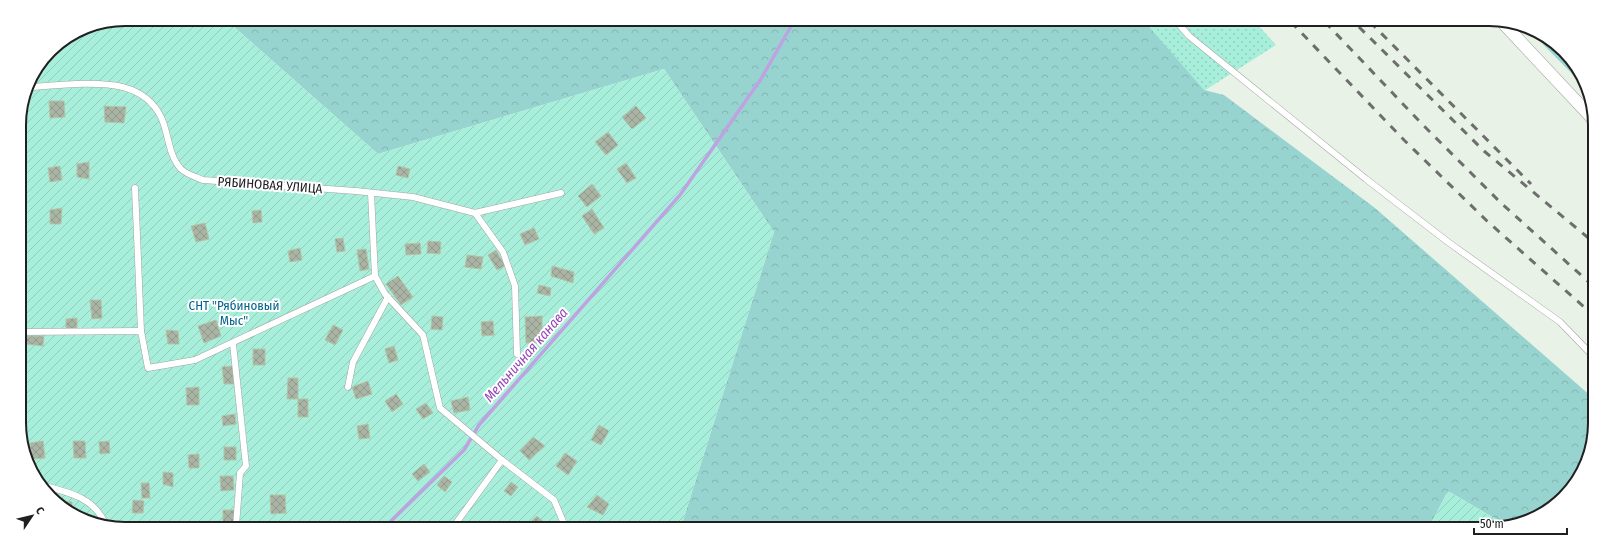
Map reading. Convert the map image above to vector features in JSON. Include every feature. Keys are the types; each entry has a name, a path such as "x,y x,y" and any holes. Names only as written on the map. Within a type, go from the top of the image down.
{"street":[{"path":"1508,28 1587,113"}],"lane":[{"path":"1181,26 1190,36 1366,179 1448,242 1560,322 1588,351"},
{"name":"РЯБИНОВАЯ УЛИЦА","path":"34,87 102,83 119,85 137,92 151,103 161,117 173,156 182,170 203,180 371,193 413,198 475,213 561,193"},
{"path":"135,188 141,332 148,368 195,360 233,344 375,276"},
{"path":"371,193 375,276 388,298 423,335 440,408 502,460 554,500 563,522"},
{"path":"475,213 503,252 515,286 517,354"},
{"path":"348,387 353,362 388,298"},
{"path":"26,332 141,332"},
{"path":"233,344 246,466 240,473 236,522"},
{"path":"457,522 502,460"},
{"path":"51,488 77,495 97,510 103,519"}],"green space":[{"name":"СНТ \"Рябиновый Мыс\"","path":"119,26 233,26 378,154 664,69 774,232 683,522 125,522 100,519 76,509 60,497 43,478 31,455 26,429 26,119 29,100 36,81 46,65 55,55 70,43 93,31"},
{"path":"233,26 1148,26 1204,90 1224,95 1375,208 1588,394 1588,423 1585,448 1571,478 1549,502 1527,514 1514,519 1500,521 1448,491 1432,522 683,522 774,232 664,69 378,154"},
{"path":"1148,26 1259,26 1276,45 1204,91"},
{"path":"1538,39 1559,55 1568,65 1576,78"},
{"path":"1448,491 1500,521 1495,522 1432,522"}],"building":[{"path":"49,101 64,101 65,117 50,118"},
{"path":"104,106 126,107 124,123 105,122"},
{"path":"636,106 646,118 632,129 622,117"},
{"path":"608,132 618,145 606,155 595,142"},
{"path":"89,162 89,179 77,177 77,164"},
{"path":"626,163 636,178 627,183 617,169"},
{"path":"60,166 62,180 50,182 48,168"},
{"path":"398,166 410,169 408,178 396,175"},
{"path":"592,184 601,196 587,207 578,196"},
{"path":"62,208 61,224 50,224 50,210"},
{"path":"592,209 604,228 594,234 582,216"},
{"path":"261,210 262,222 253,223 252,211"},
{"path":"205,223 209,239 196,242 191,226"},
{"path":"534,228 539,239 525,245 520,234"},
{"path":"343,238 345,251 337,252 335,239"},
{"path":"428,241 441,242 440,254 427,253"},
{"path":"420,243 421,254 406,255 405,244"},
{"path":"300,248 302,260 290,262 288,251"},
{"path":"366,249 369,269 360,271 357,250"},
{"path":"496,250 505,266 497,270 488,255"},
{"path":"467,255 483,257 481,269 465,267"},
{"path":"552,266 574,272 573,283 551,276"},
{"path":"398,276 413,297 401,305 386,284"},
{"path":"539,285 551,288 550,296 537,293"},
{"path":"90,300 101,300 102,318 92,319"},
{"path":"432,316 443,317 442,330 431,329"},
{"path":"542,316 542,343 526,343 525,317"},
{"path":"77,318 77,329 66,329 66,319"},
{"path":"216,320 221,336 204,343 198,326"},
{"path":"493,321 494,335 482,336 481,322"},
{"path":"333,325 343,330 335,345 325,340"},
{"path":"166,330 178,331 179,344 168,344"},
{"path":"26,336 44,336 43,346 26,344"},
{"path":"394,346 398,360 389,363 385,349"},
{"path":"253,349 265,349 265,365 253,365"},
{"path":"232,366 234,384 224,384 222,367"},
{"path":"288,378 298,378 298,399 287,399"},
{"path":"368,381 372,394 356,399 352,387"},
{"path":"199,387 199,405 187,405 186,388"},
{"path":"396,394 403,404 392,412 385,401"},
{"path":"468,397 470,410 454,413 451,401"},
{"path":"298,399 308,399 308,417 298,417"},
{"path":"426,403 433,413 423,419 416,409"},
{"path":"235,414 236,424 223,426 222,416"},
{"path":"368,424 370,438 359,439 357,426"},
{"path":"599,425 609,431 601,445 591,440"},
{"path":"533,437 545,446 529,460 520,451"},
{"path":"43,441 45,458 33,459 30,443"},
{"path":"73,441 85,441 86,458 74,458"},
{"path":"109,441 110,453 100,454 99,442"},
{"path":"224,447 236,447 236,460 224,460"},
{"path":"565,453 577,461 568,475 556,466"},
{"path":"199,454 199,468 189,468 188,455"},
{"path":"424,464 430,472 418,481 412,474"},
{"path":"163,472 173,473 173,487 163,484"},
{"path":"220,476 233,476 234,490 221,491"},
{"path":"444,476 452,482 445,492 437,485"},
{"path":"511,482 518,487 511,496 504,491"},
{"path":"141,483 149,483 150,498 142,498"},
{"path":"270,495 285,495 286,513 271,514"},
{"path":"597,495 609,504 603,515 587,507"},
{"path":"133,500 144,501 143,513 132,513"},
{"path":"66,502 72,502 72,506"},
{"path":"223,510 235,510 234,522 223,522"},
{"path":"537,516 544,522 530,522"}],"waterway":[{"name":"Мельничная канава","path":"390,522 464,450 479,425 680,195 761,79 791,26"}],"railway":[{"path":"1295,26 1404,140 1487,221 1588,310"},
{"path":"1329,26 1422,124 1501,203 1588,281"},
{"path":"1374,26 1531,184"},
{"path":"1359,27 1484,151 1588,238"}]}
